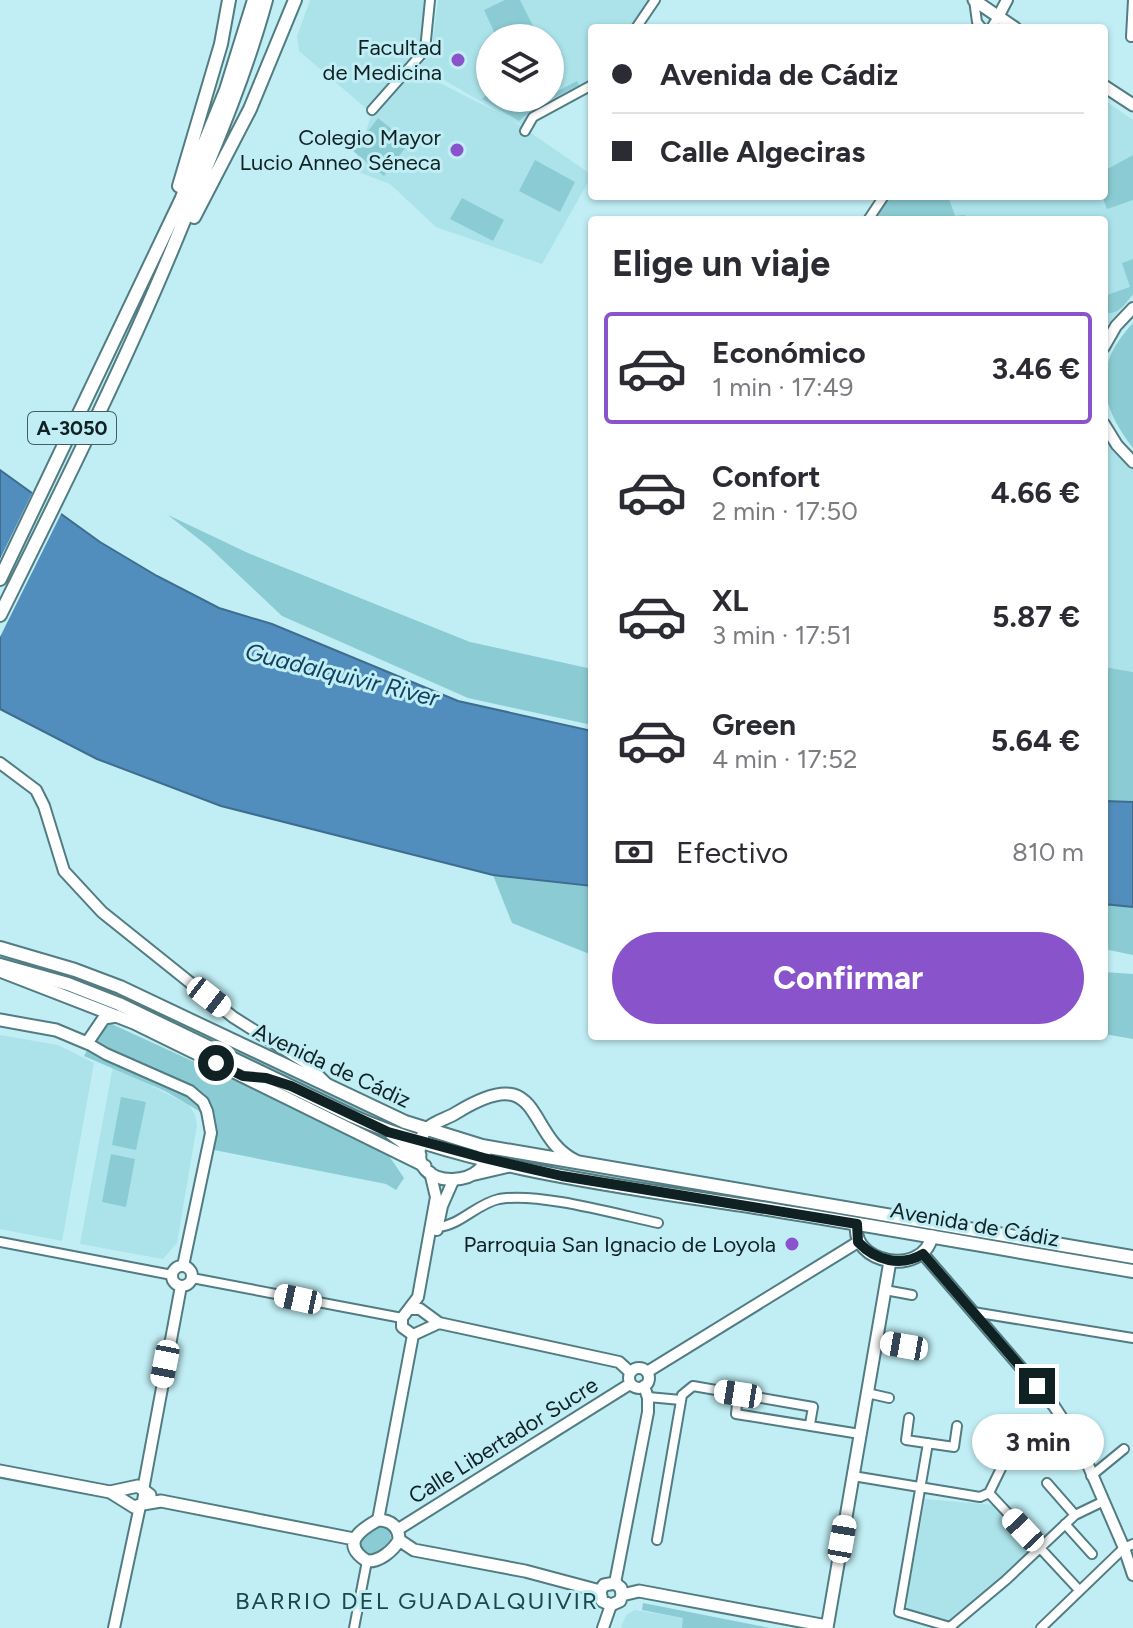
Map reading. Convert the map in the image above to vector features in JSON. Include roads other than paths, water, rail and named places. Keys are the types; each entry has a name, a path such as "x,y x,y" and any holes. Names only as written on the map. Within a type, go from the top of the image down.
{"main road":[{"path":"165,232 221,44 229,0"},
{"name":"A-3050","path":"0,579 144,278 207,138 254,0"},
{"name":"A-3050","path":"0,615 175,247 238,90 266,0"},
{"path":"175,247 226,159 295,0"},
{"path":"974,0 1009,24"},
{"path":"1108,89 1133,105"},
{"name":"Avenida de Cádiz","path":"0,948 120,987 423,1136"},
{"name":"Avenida de Cádiz","path":"0,965 68,984 119,1004 388,1132 425,1164"},
{"name":"Avenida de Cádiz","path":"0,971 117,1016 425,1164"},
{"path":"78,1000 92,1012 89,1037"},
{"path":"89,1037 104,1018 117,1016"},
{"path":"0,1020 89,1037"},
{"name":"Avenida de Cádiz","path":"243,1076 266,1078 291,1086"},
{"name":"Avenida de Cádiz","path":"423,1136 482,1097 497,1094 511,1096 524,1101 535,1111 564,1154 584,1165"},
{"name":"Avenida de Cádiz","path":"388,1132 423,1136 562,1176 857,1224 933,1230 1133,1257"},
{"path":"423,1136 425,1164 443,1179 453,1181 516,1165"},
{"path":"471,1175 483,1152"},
{"name":"Avenida de Cádiz","path":"483,1152 584,1165 915,1221 933,1230 1133,1271"},
{"path":"915,1221 899,1224 865,1218 857,1224 858,1242 871,1253 890,1261 914,1259 923,1254 933,1230"},
{"path":"622,1595 639,1591 827,1627 890,1261"},
{"path":"0,1471 354,1539"},
{"path":"398,1535 392,1550 373,1561 367,1561 356,1550 354,1539 359,1531 378,1520 386,1520 414,1550 525,1571 600,1591"},
{"path":"608,1583 615,1583 621,1588 622,1595 620,1601 611,1605 602,1601 600,1591 608,1583"}],"street":[{"path":"372,110 425,50 430,0"},
{"path":"639,24 655,0"},
{"path":"974,0 979,24"},
{"path":"994,24 1007,0"},
{"path":"1131,37 1133,0"},
{"path":"525,131 533,117 588,87"},
{"path":"1108,340 1133,308"},
{"path":"1108,430 1133,462"},
{"path":"0,763 36,790 44,806 61,864 68,876 109,919 245,1025 306,1063 329,1088"},
{"path":"89,1037 113,1057 190,1091 203,1102 211,1133 183,1266"},
{"path":"425,1164 435,1186 434,1210 418,1297 406,1313 405,1331 413,1335 439,1323"},
{"path":"427,1328 424,1291 442,1206 453,1181"},
{"path":"438,1227 451,1225 487,1203 524,1198 658,1223"},
{"path":"0,1242 172,1275"},
{"path":"647,1372 858,1242"},
{"path":"923,1254 1054,1406 1079,1444 1102,1502 1128,1546 1133,1575"},
{"path":"183,1266 191,1271 192,1278 187,1285 181,1286 173,1281 172,1275 177,1267 183,1266"},
{"path":"192,1278 406,1313 425,1313 439,1323 619,1362 638,1388 681,1400"},
{"path":"114,1628 135,1523 136,1497 145,1472 181,1286"},
{"path":"885,1290 912,1295"},
{"path":"973,1312 1133,1338"},
{"path":"378,1520 413,1335"},
{"path":"876,1341 904,1346"},
{"path":"615,1583 648,1412 647,1372 638,1367 630,1378"},
{"name":"Calle Libertador Sucre","path":"398,1535 630,1378"},
{"path":"657,1540 681,1400 686,1389 693,1386 813,1407 810,1424"},
{"path":"867,1393 889,1398"},
{"path":"738,1394 736,1414 860,1434"},
{"path":"909,1418 906,1440 954,1447 957,1426"},
{"path":"928,1443 899,1612 950,1627 1075,1515 1102,1502"},
{"path":"853,1476 980,1497 989,1493 1012,1446"},
{"path":"1091,1476 1124,1449"},
{"path":"1047,1483 1075,1515"},
{"path":"989,1493 1079,1590"},
{"path":"1065,1524 1092,1554"},
{"path":"1041,1628 1128,1546"},
{"path":"354,1628 367,1561"},
{"path":"603,1628 611,1605"}],"water":[{"name":"Guadalquivir River","path":"0,470 100,542 219,608 272,624 458,701 588,730 588,886 493,875 221,806 97,759 0,709"},
{"path":"1108,801 1133,802 1133,907 1108,904"}],"place":[{"name":"Facultad de Medicina","path":"458,60"},
{"name":"Colegio Mayor Lucio Anneo Séneca","path":"457,150"},
{"name":"Parroquia San Ignacio de Loyola","path":"792,1244"}],"district":[{"name":"BARRIO DEL GUADALQUIVIR","path":"417,1601"}]}
